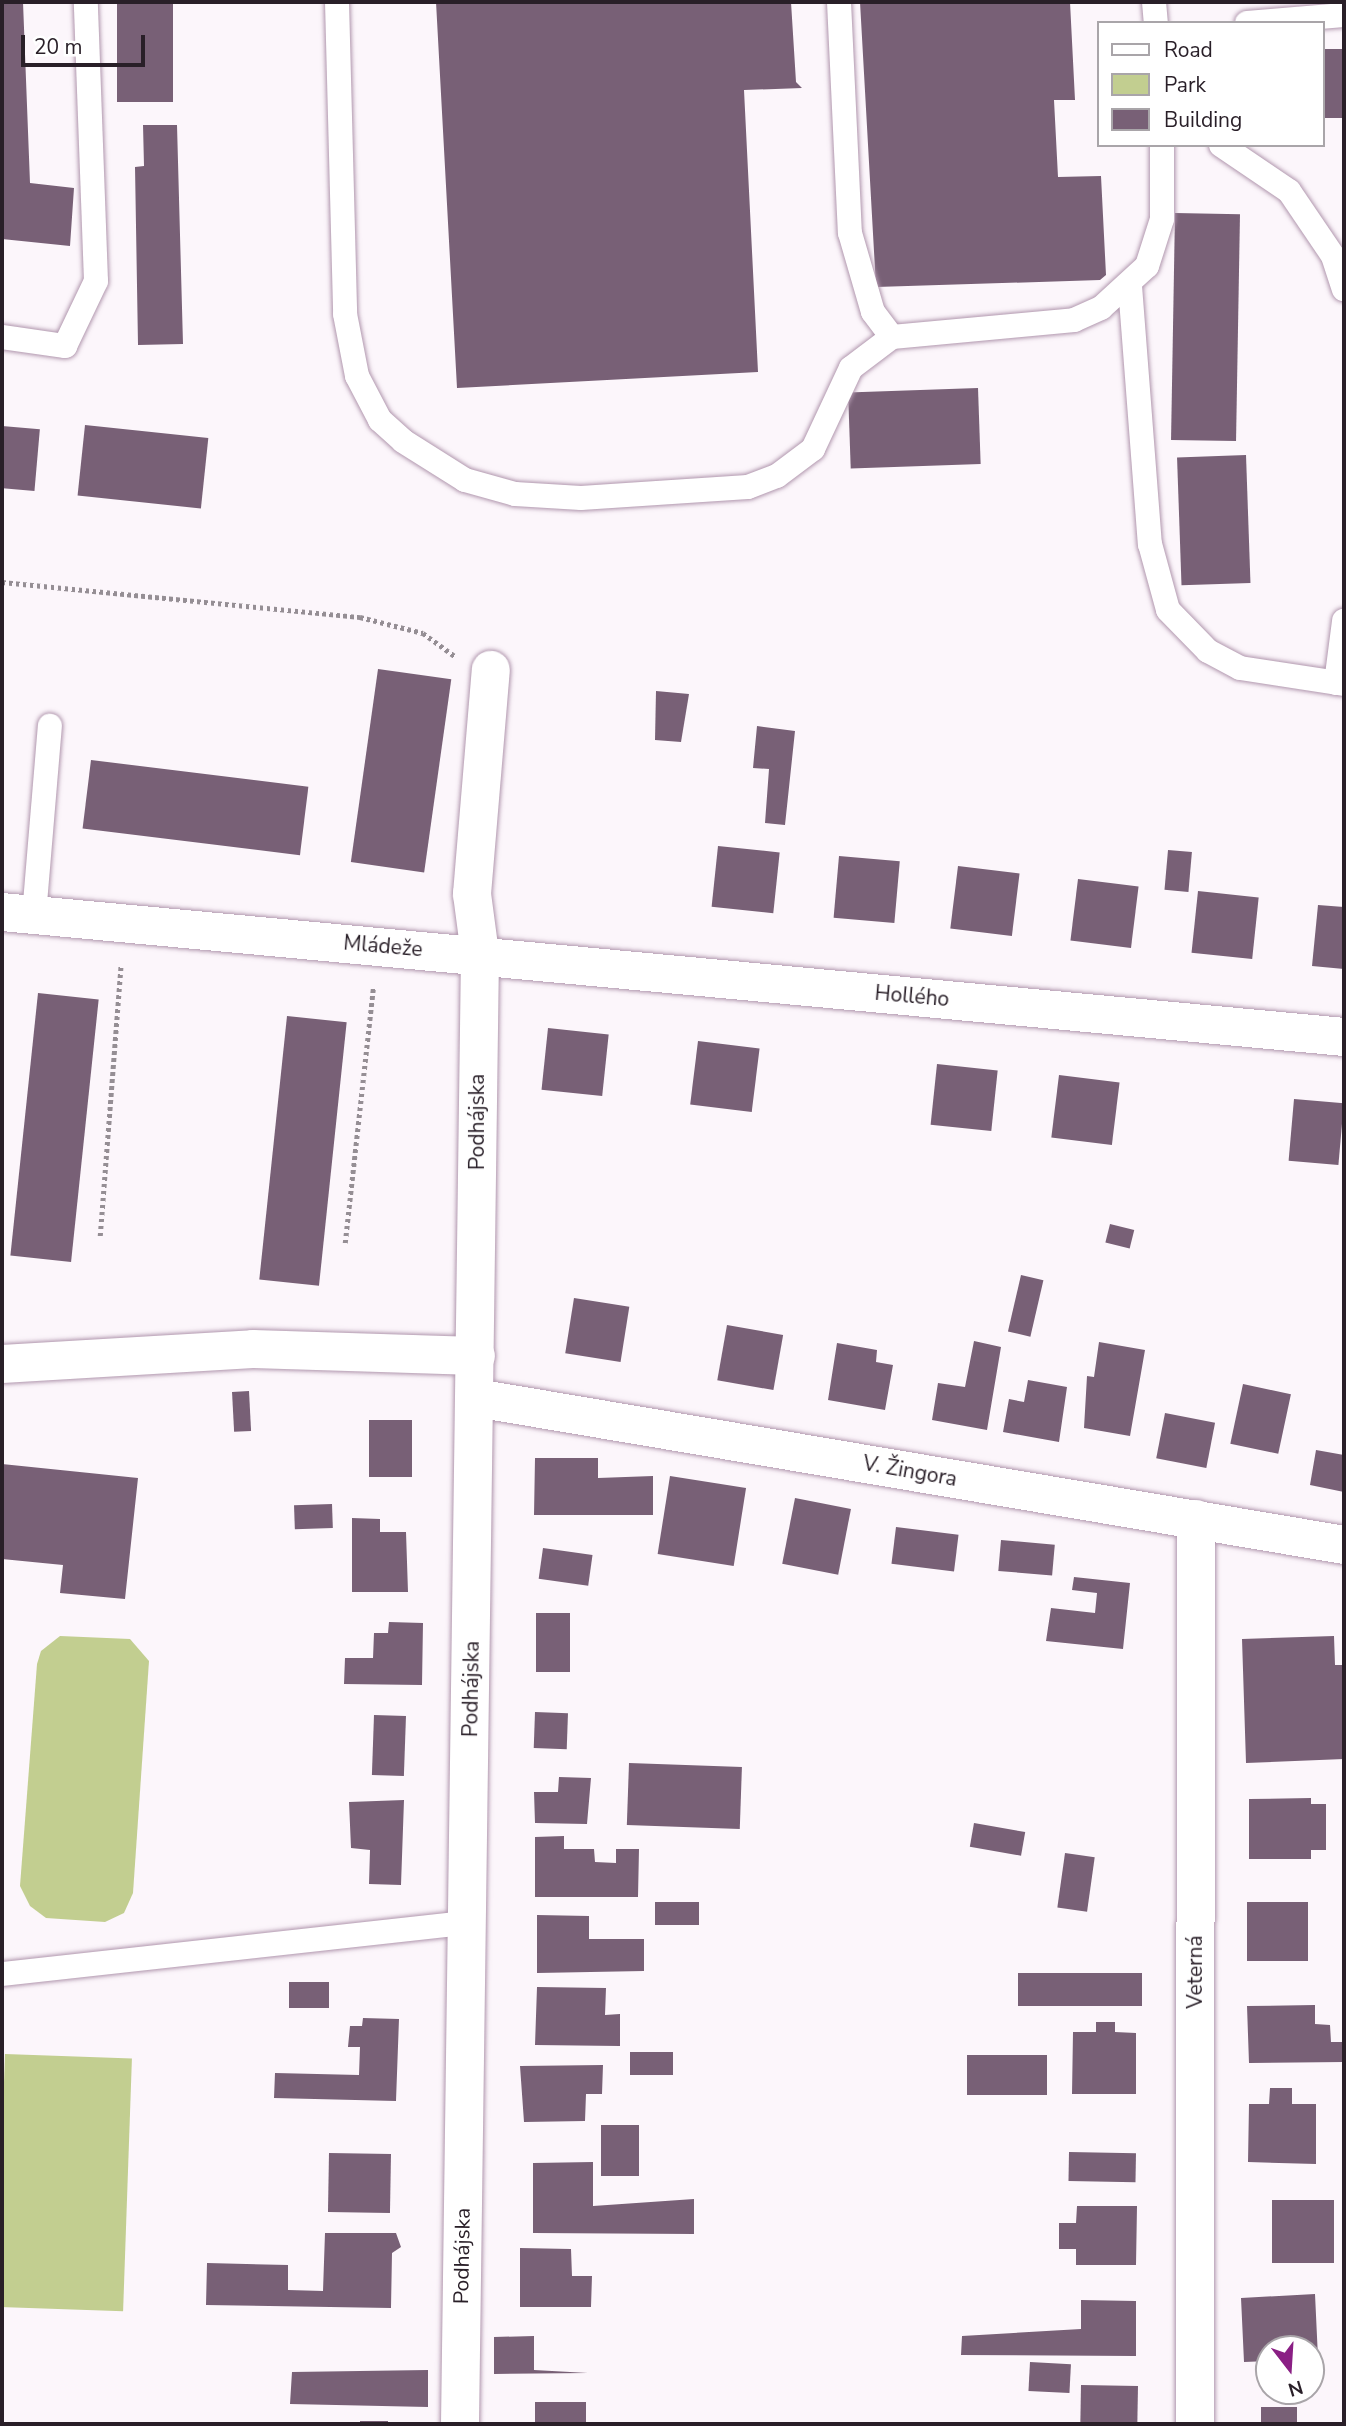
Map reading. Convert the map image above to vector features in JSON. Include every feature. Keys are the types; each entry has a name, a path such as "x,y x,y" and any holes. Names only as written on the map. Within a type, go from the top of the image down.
{"street":[{"path":"480,954 472,894 491,670"},
{"name":"Mládeže","path":"18,914 480,954"},
{"name":"Hollého","path":"480,954 1344,1037"},
{"name":"Podhájska","path":"460,2424 480,954"},
{"path":"2,1364 253,1349 476,1356"},
{"name":"V. Žingora","path":"476,1398 1344,1545"},
{"name":"Veterná","path":"1195,2424 1196,1519"}],"lane":[{"path":"2,337 65,346 96,281 86,2"},
{"path":"337,2 345,314 357,376 380,420 432,462 465,480 515,494 581,498 748,487 805,456 826,429 851,368 892,337 1074,320 1130,286 1147,266 1162,219 1162,147"},
{"path":"839,2 850,233 873,312 892,337"},
{"path":"1154,2 1156,21"},
{"path":"1271,21 1344,15"},
{"path":"1224,147 1289,191 1334,256 1344,289"},
{"path":"1130,286 1150,544 1168,610 1208,651 1240,668 1340,683 1344,621"},
{"path":"18,914 50,726"},
{"path":"2,1974 467,1923"}],"path":[{"path":"2,582 360,617 423,633 460,660 491,670"},
{"path":"100,1236 121,964"},
{"path":"345,1243 373,987"}],"green space":[{"path":"60,1636 130,1639 149,1661 133,1893 124,1913 105,1922 46,1918 30,1906 20,1886 37,1664 41,1651"},
{"path":"5,2054 132,2058 123,2311 2,2307"}],"building":[{"path":"2,2 23,2 30,183 74,188 70,246 2,239"},
{"path":"117,2 173,2 173,102 117,102"},
{"path":"436,2 791,2 796,82 802,88 744,90 758,372 457,388"},
{"path":"860,2 1070,2 1075,100 1054,100 1058,177 1101,176 1106,275 1100,280 876,287"},
{"path":"1325,49 1344,49 1344,118 1325,118"},
{"path":"143,125 177,125 183,344 138,345 135,167 144,166"},
{"path":"1175,213 1240,214 1236,441 1171,440"},
{"path":"978,388 981,464 851,468 848,393"},
{"path":"85,425 208,438 201,509 78,496"},
{"path":"2,426 40,429 34,491 2,488"},
{"path":"1246,455 1250,583 1182,585 1177,457"},
{"path":"378,669 451,679 424,872 351,862"},
{"path":"656,691 689,694 681,742 655,740"},
{"path":"757,726 795,731 785,825 765,823 769,769 753,768"},
{"path":"91,760 308,787 300,855 83,828"},
{"path":"718,846 780,852 773,913 712,907"},
{"path":"1168,850 1192,852 1188,892 1165,890"},
{"path":"839,856 900,861 894,923 834,918"},
{"path":"958,866 1020,874 1012,936 950,929"},
{"path":"1078,879 1139,886 1131,948 1070,941"},
{"path":"1198,891 1259,897 1252,959 1192,953"},
{"path":"1318,905 1344,907 1344,969 1312,966"},
{"path":"38,993 99,999 71,1262 10,1256"},
{"path":"287,1016 347,1022 319,1286 259,1280"},
{"path":"548,1028 609,1034 602,1096 542,1090"},
{"path":"698,1041 760,1049 752,1112 690,1105"},
{"path":"937,1064 998,1070 991,1131 931,1125"},
{"path":"1059,1075 1120,1082 1112,1145 1051,1138"},
{"path":"1294,1099 1344,1103 1338,1165 1289,1161"},
{"path":"1110,1224 1134,1230 1130,1248 1105,1242"},
{"path":"1021,1275 1043,1280 1030,1337 1008,1332"},
{"path":"574,1298 629,1307 621,1362 565,1353"},
{"path":"727,1325 783,1335 773,1390 717,1380"},
{"path":"974,1341 1001,1347 987,1430 932,1420 938,1383 965,1387"},
{"path":"1099,1342 1145,1350 1130,1436 1084,1428 1087,1376 1094,1377"},
{"path":"837,1343 877,1350 876,1362 893,1365 885,1410 828,1400"},
{"path":"1028,1380 1067,1387 1059,1442 1003,1432 1009,1399 1024,1402"},
{"path":"1243,1384 1291,1394 1278,1454 1230,1444"},
{"path":"249,1391 251,1431 234,1432 232,1392"},
{"path":"1165,1413 1215,1423 1206,1468 1156,1458"},
{"path":"369,1420 412,1420 412,1477 369,1477"},
{"path":"1316,1450 1344,1455 1344,1492 1310,1485"},
{"path":"535,1458 598,1458 598,1478 653,1476 653,1515 534,1515"},
{"path":"2,1464 138,1478 125,1599 60,1593 63,1565 2,1559"},
{"path":"670,1476 746,1488 734,1566 658,1554"},
{"path":"795,1498 851,1509 838,1575 782,1564"},
{"path":"332,1504 333,1528 295,1529 294,1505"},
{"path":"352,1518 380,1519 380,1532 406,1532 408,1592 352,1592"},
{"path":"896,1527 959,1535 954,1571 891,1564"},
{"path":"1001,1540 1055,1545 1052,1576 998,1571"},
{"path":"543,1548 593,1555 588,1586 539,1579"},
{"path":"1074,1577 1130,1583 1123,1649 1046,1641 1051,1608 1095,1613 1097,1593 1072,1590"},
{"path":"536,1613 570,1613 570,1672 536,1672"},
{"path":"389,1622 423,1623 422,1685 344,1684 345,1658 373,1658 374,1633 388,1633"},
{"path":"1334,1636 1335,1665 1344,1665 1344,1759 1246,1763 1242,1639"},
{"path":"535,1712 568,1713 567,1749 534,1748"},
{"path":"374,1715 406,1716 404,1776 372,1775"},
{"path":"629,1763 742,1767 740,1829 627,1825"},
{"path":"559,1777 591,1778 587,1824 535,1823 534,1792 558,1792"},
{"path":"1311,1798 1311,1804 1326,1804 1326,1850 1311,1850 1311,1859 1249,1859 1249,1799"},
{"path":"404,1800 401,1885 369,1884 370,1850 351,1848 349,1802"},
{"path":"974,1823 1025,1832 1021,1856 970,1847"},
{"path":"564,1836 564,1849 594,1849 595,1862 616,1863 616,1849 639,1849 638,1897 535,1897 535,1837"},
{"path":"1065,1853 1095,1857 1087,1912 1057,1907"},
{"path":"655,1902 699,1902 699,1925 655,1925"},
{"path":"1247,1902 1308,1902 1308,1961 1247,1961"},
{"path":"537,1915 589,1916 589,1939 644,1939 644,1971 537,1973"},
{"path":"1018,1973 1142,1973 1142,2006 1018,2006"},
{"path":"289,1982 329,1982 329,2008 289,2008"},
{"path":"537,1987 606,1988 605,2015 620,2014 620,2046 535,2045"},
{"path":"1315,2005 1315,2024 1330,2025 1331,2042 1344,2042 1344,2062 1249,2063 1247,2006"},
{"path":"363,2018 399,2019 396,2101 274,2098 275,2073 359,2075 360,2047 348,2047 350,2026 362,2026"},
{"path":"1096,2022 1115,2022 1115,2032 1136,2033 1136,2094 1072,2094 1073,2032 1096,2032"},
{"path":"630,2052 673,2052 673,2075 630,2075"},
{"path":"967,2055 1047,2055 1047,2095 967,2095"},
{"path":"603,2065 602,2094 586,2094 585,2121 524,2122 520,2066"},
{"path":"1270,2088 1292,2088 1292,2104 1316,2104 1316,2164 1248,2162 1249,2104 1269,2104"},
{"path":"601,2125 639,2125 639,2176 601,2176"},
{"path":"1069,2152 1136,2153 1135,2182 1068,2181"},
{"path":"329,2153 391,2154 390,2213 328,2212"},
{"path":"593,2162 593,2206 694,2199 694,2234 533,2233 533,2163"},
{"path":"1272,2200 1334,2200 1334,2263 1272,2263"},
{"path":"1077,2206 1137,2206 1136,2265 1076,2265 1076,2249 1059,2249 1059,2223 1076,2223"},
{"path":"325,2233 396,2233 401,2247 392,2253 391,2308 206,2305 207,2263 288,2265 288,2290 323,2291"},
{"path":"520,2248 571,2249 572,2276 592,2276 591,2307 520,2307"},
{"path":"1315,2294 1317,2335 1255,2335 1255,2362 1244,2362 1241,2298"},
{"path":"1081,2300 1136,2301 1136,2356 961,2355 962,2336 1081,2329"},
{"path":"534,2336 534,2370 588,2373 494,2374 494,2337"},
{"path":"1030,2362 1071,2364 1069,2393 1028,2391"},
{"path":"428,2370 428,2407 290,2404 292,2372"},
{"path":"1081,2385 1138,2386 1137,2424 1080,2424"},
{"path":"535,2402 586,2402 586,2424 535,2424"},
{"path":"1261,2407 1297,2407 1297,2424 1261,2424"},
{"path":"360,2421 388,2421 388,2424 360,2424"}]}
